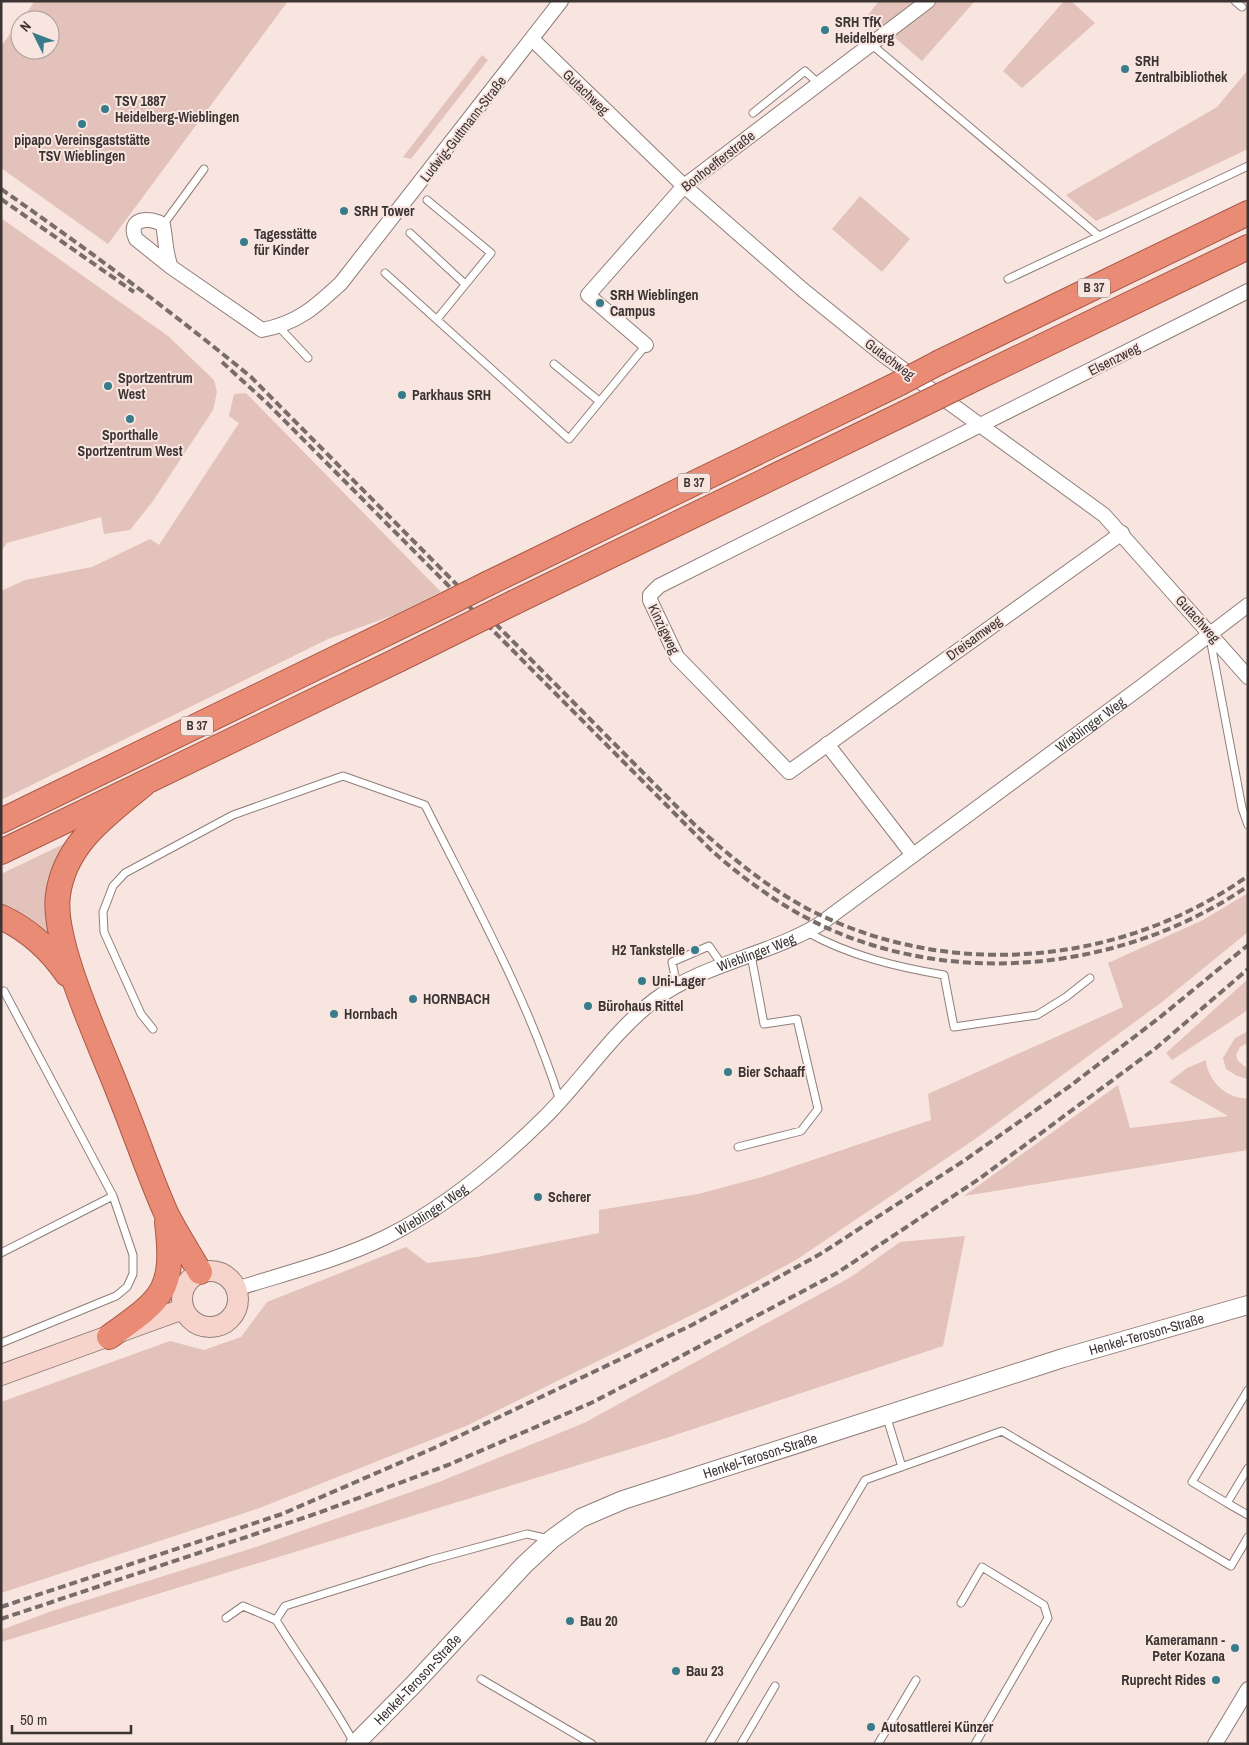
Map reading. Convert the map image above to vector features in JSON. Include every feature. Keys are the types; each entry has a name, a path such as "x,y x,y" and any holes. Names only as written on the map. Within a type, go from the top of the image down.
{"highway":[{"name":"B 37","path":"1,821 12,813 489,584 1248,213"},
{"name":"B 37","path":"1,852 1248,247"},
{"name":"B 37","path":"80,993 59,930 56,913 58,893 68,861 81,840 144,784"},
{"path":"1,917 19,926 53,953 80,993 166,1213 200,1272"},
{"path":"109,1336 140,1314 156,1299 166,1285 170,1250 166,1213"}],"main road":[{"path":"200,1272 222,1273 236,1289 238,1300 235,1311 229,1320 219,1326 208,1328 198,1325 189,1318 183,1309 181,1298 184,1287 190,1278 200,1272"},
{"path":"1,1375 183,1309"}],"street":[{"name":"Bonhoefferstraße","path":"646,345 588,295 684,186 928,1"},
{"name":"Ludwig-Guttmann-Straße","path":"163,225 154,219 142,220 135,225 133,233 146,250 262,330 279,327 306,315 341,283 559,2"},
{"name":"Gutachweg","path":"532,39 684,186 803,290 882,354 1090,504 1122,533 1248,676"},
{"path":"163,225 166,240 165,254 171,267"},
{"name":"Elsenzweg","path":"980,426 1248,292"},
{"name":"Kinzigweg","path":"827,744 789,772 677,657 650,600 650,594 659,586 980,426"},
{"name":"Dreisamweg","path":"827,744 1122,533"},
{"name":"Wieblinger Weg","path":"236,1289 344,1254 386,1237 448,1199 502,1156 560,1102 629,1021 657,998 677,986 808,932 1135,692 1209,633 1248,605"},
{"path":"827,744 913,855"},
{"name":"Henkel-Teroson-Straße","path":"355,1744 524,1565 552,1539 581,1518 623,1500 1063,1358 1248,1305"},
{"path":"1215,1744 1248,1689"}],"lane":[{"path":"1235,1 1242,7"},
{"path":"871,44 1100,236"},
{"path":"753,113 805,72 819,84"},
{"path":"1008,279 1248,166"},
{"path":"163,225 204,169"},
{"path":"427,200 491,253 438,318"},
{"path":"410,233 465,284"},
{"path":"385,273 438,318 569,439 646,345"},
{"path":"279,327 308,358"},
{"path":"554,364 599,402"},
{"path":"1209,633 1242,808 1248,825"},
{"path":"153,1029 141,1014 104,932 103,912 113,886 126,873 233,815 343,776 425,805 494,942 549,1066 560,1102"},
{"path":"808,932 856,954 903,968 944,975 954,1027 1037,1015 1066,997 1090,978"},
{"path":"677,986 672,962 709,946 724,966"},
{"path":"738,1147 801,1131 818,1109 798,1019 764,1024 751,955"},
{"path":"1,1343 116,1296 127,1286 133,1274 133,1255 113,1196 4,991"},
{"path":"1,1253 113,1196"},
{"path":"1248,1390 1192,1482 1248,1516"},
{"path":"886,1415 902,1467"},
{"path":"709,1744 865,1480 1002,1431 1231,1566 1248,1537"},
{"path":"1226,1503 1248,1468"},
{"path":"276,1620 286,1606 431,1560 527,1534 552,1539"},
{"path":"961,1603 982,1568 1044,1605 1048,1618 975,1744"},
{"path":"226,1618 243,1606 276,1620 302,1662 339,1714 355,1744"},
{"path":"481,1679 592,1744"},
{"path":"878,1744 916,1680"},
{"path":"740,1744 775,1686"}],"shaded area":[{"name":"TSV 1887 Heidelberg-Wieblingen","path":"35,1 288,1 108,244 1,168 1,46 10,34 10,60 60,60 60,10 28,10"},
{"path":"879,1 919,1 883,29 868,15"},
{"path":"937,1 975,1 922,61 893,36"},
{"path":"1064,1 1071,1 1095,23 1022,88 1003,71"},
{"path":"482,55 488,60 411,159 403,157"},
{"path":"1248,70 1248,149 1096,221 1066,195 1217,107"},
{"path":"860,196 910,239 882,272 832,229"},
{"name":"Sportzentrum West","path":"1,218 168,336 214,380 217,392 213,410 153,501 130,530 104,534 101,517 7,543 1,551"},
{"path":"246,393 441,592 394,615 328,639 1,800 1,591 25,580 92,567 150,539 159,545 239,423 229,416 234,394"},
{"path":"72,840 51,939 1,911 1,874"},
{"path":"1248,893 1248,932 1162,1002 978,1137 796,1260 714,1304 466,1426 257,1509 1,1593 1,1402 170,1341 204,1350 241,1337 267,1302 406,1247 427,1263 477,1257 599,1233 599,1210 698,1194 762,1177 931,1120 928,1094 1123,1007 1108,963 1203,920"},
{"path":"1248,979 1248,1010 1172,1060 1166,1053"},
{"path":"1248,1031 1248,1043 1240,1047 1236,1055 1238,1061 1248,1069 1248,1079 1237,1076 1226,1069 1223,1058 1235,1038"},
{"path":"1206,1060 1210,1075 1220,1087 1233,1096 1248,1098 1248,1150 964,1196 1118,1085 1130,1128 1228,1116 1169,1082 1187,1068"},
{"path":"965,1236 943,1346 663,1439 1,1642 1,1630 52,1611 259,1546 439,1482 584,1423 851,1277 900,1242"}],"railway":[{"path":"1,189 128,281 251,377 695,825 752,873 782,894 814,912 867,934 923,948 979,954 1036,953 1092,945 1147,929 1199,906 1248,876"},
{"path":"1,199 134,292"},
{"path":"222,362 267,403 711,850 755,886 803,916 856,940 913,955 971,963 1029,962 1087,954 1144,938 1198,916 1248,886"},
{"path":"1,1607 282,1514 434,1448 692,1325 822,1253 965,1160 1070,1086 1159,1018 1248,945"},
{"path":"1,1619 318,1513 448,1465 591,1403 674,1360 837,1273 979,1179 1156,1048 1248,969"}],"place":[{"name":"SRH TfK Heidelberg","path":"825,30"},
{"name":"SRH Zentralbibliothek","path":"1125,69"},
{"name":"TSV 1887 Heidelberg-Wieblingen","path":"105,109"},
{"name":"pipapo Vereinsgaststätte TSV Wieblingen","path":"82,124"},
{"name":"SRH Tower","path":"344,211"},
{"name":"Tagesstätte für Kinder","path":"244,242"},
{"name":"SRH Wieblingen Campus","path":"600,303"},
{"name":"Sportzentrum West","path":"108,386"},
{"name":"Parkhaus SRH","path":"402,395"},
{"name":"Sporthalle Sportzentrum West","path":"130,419"},
{"name":"H2 Tankstelle","path":"695,950"},
{"name":"Uni-Lager","path":"642,981"},
{"name":"HORNBACH","path":"413,999"},
{"name":"Bürohaus Rittel","path":"588,1006"},
{"name":"Hornbach","path":"334,1014"},
{"name":"Bier Schaaff","path":"728,1072"},
{"name":"Scherer","path":"538,1197"},
{"name":"Bau 20","path":"570,1621"},
{"name":"Kameramann - Peter Kozana","path":"1235,1648"},
{"name":"Bau 23","path":"676,1671"},
{"name":"Ruprecht Rides","path":"1216,1680"},
{"name":"Autosattlerei Künzer","path":"871,1727"}]}
